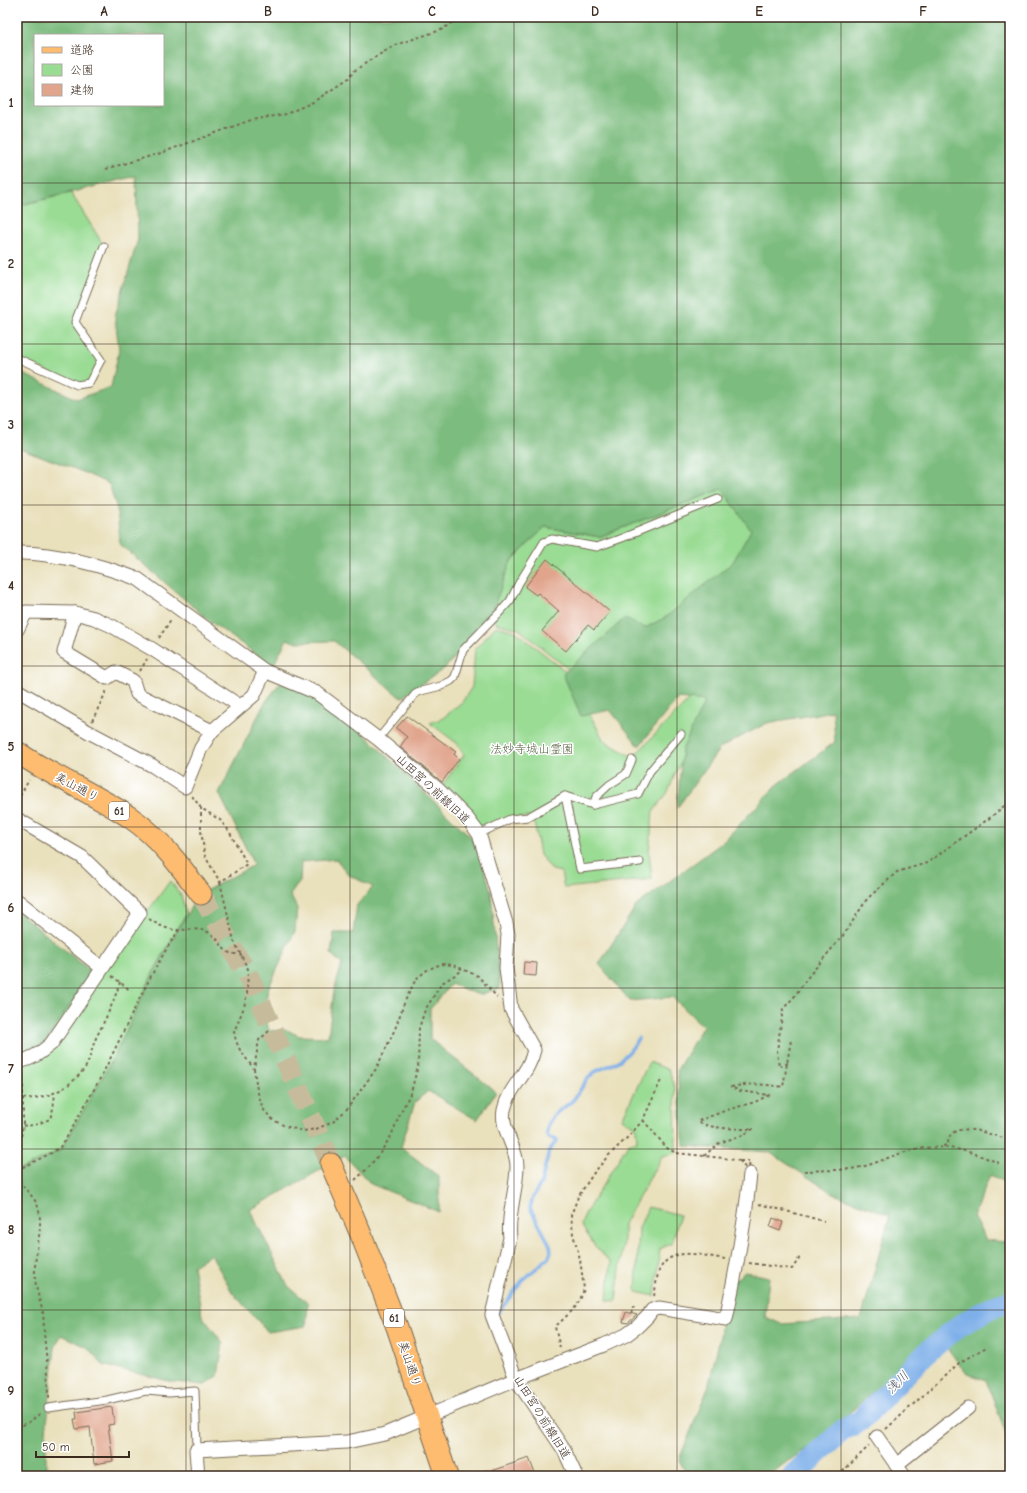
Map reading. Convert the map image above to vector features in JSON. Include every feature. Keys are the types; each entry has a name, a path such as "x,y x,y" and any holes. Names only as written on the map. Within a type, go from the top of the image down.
{"main road":[{"name":"美山通り","path":"17,752 132,819 157,841 179,865 201,894"},
{"name":"美山通り","path":"331,1164 395,1321 447,1476"}],"street":[{"name":"山田宮の前線旧道","path":"17,553 35,553 82,562 138,579 265,671 317,693 378,739 438,790 467,818 479,834 507,928 506,968 511,1009 534,1050 532,1059 527,1068 508,1096 504,1112 505,1126 517,1165 516,1185 509,1226 510,1238 492,1316 520,1378 564,1450 576,1476"},
{"path":"17,630 26,612 75,612 94,618 112,626 152,649 240,706"},
{"path":"75,612 64,652 107,678 116,672 134,681 137,694 212,731"},
{"path":"17,690 153,766 185,787 201,748 212,731 254,695 265,671"},
{"path":"17,819 82,857 140,913 51,1044 39,1054 20,1062"},
{"path":"17,900 102,968"},
{"path":"198,1476 196,1450 347,1442 385,1434 427,1415 626,1335 637,1328 652,1310 659,1308 726,1319 738,1262 748,1202 750,1174"},
{"path":"896,1465 968,1408"},
{"path":"877,1437 904,1476"}],"lane":[{"path":"17,358 77,385 89,383 101,360 75,322 104,246"},
{"path":"378,739 417,692 441,686 451,681 455,677 462,650 499,614 510,600 519,582 544,542 552,539 597,547 718,499"},
{"path":"479,834 510,819 528,817 565,796 593,805 638,794 650,771 680,734"},
{"path":"593,805 596,797 609,784 626,774 632,760"},
{"path":"565,796 580,869 640,862"},
{"path":"48,1408 107,1400 146,1391 195,1391 196,1450"}],"path":[{"path":"106,170 251,120 286,114 313,102 348,79 354,71 395,45 441,30 461,17"},
{"path":"134,681 169,623"},
{"path":"87,730 109,688"},
{"path":"17,801 31,777"},
{"path":"788,1063 779,1067 777,1052 783,1009 845,933 867,899 897,872 927,863 991,817 1010,801"},
{"path":"220,882 247,864 229,831 220,820 201,808 201,831 206,856 220,882 234,941 248,969 248,984 244,1007 234,1032 240,1050 254,1069"},
{"path":"154,922 169,929 179,930 190,928 204,930 214,935 229,953 242,955"},
{"path":"17,1170 60,1147 113,1056 149,980 164,952 179,930"},
{"path":"269,1031 260,1040 254,1069 257,1090 263,1109 273,1120 285,1126 303,1131 316,1129 333,1122 347,1109 376,1069 416,979 427,970 441,964 453,965 478,976 490,991 511,1009"},
{"path":"102,968 131,991"},
{"path":"342,1190 368,1168 392,1136 400,1114 412,1092 418,1066 419,1028 425,1010 442,983 463,970"},
{"path":"17,1098 24,1099 55,1094 67,1087 87,1065 94,1042 115,998 120,982"},
{"path":"704,1156 719,1143 743,1135 753,1129 707,1125 701,1124 698,1121 727,1110 755,1102 769,1095 740,1091 731,1087 747,1083 767,1084 783,1087 791,1040"},
{"path":"17,1160 23,1125 24,1099 20,1062"},
{"path":"563,1361 555,1327 574,1309 580,1300 584,1288 580,1259 573,1234 571,1215 578,1197 593,1174 642,1120 662,1078"},
{"path":"17,1126 35,1125 50,1119 54,1109 55,1094"},
{"path":"642,1120 667,1148 676,1153 740,1161"},
{"path":"804,1171 856,1168 905,1152 947,1145 951,1136 955,1132 966,1129 989,1133 1003,1138 1010,1138"},
{"path":"942,1146 971,1152 999,1163"},
{"path":"17,1175 19,1183 35,1199 40,1210 40,1242 36,1258 35,1274 37,1291 43,1313 49,1384 48,1408 29,1422 17,1428"},
{"path":"748,1202 824,1221"},
{"path":"652,1310 659,1270 666,1261 684,1253 792,1269 800,1257"},
{"path":"838,1476 877,1437 959,1363 988,1346"}],"green space":[{"path":"17,17 1010,17 1010,1185 990,1175 973,1217 986,1240 1005,1242 1010,1240 1010,1444 986,1380 967,1374 948,1349 933,1339 819,1440 781,1466 770,1476 688,1476 679,1460 708,1388 720,1337 725,1288 745,1272 769,1277 765,1317 781,1324 861,1319 890,1215 834,1194 769,1152 684,1146 677,1070 703,1026 672,997 630,1001 599,964 636,906 723,842 777,785 835,742 833,711 767,723 720,748 677,808 682,750 705,701 678,698 639,746 610,710 581,716 563,674 625,618 645,628 666,617 733,562 751,530 722,489 599,537 545,527 511,561 490,617 445,668 401,698 334,641 294,642 287,639 273,666 211,622 120,544 117,509 109,484 83,472 17,447 17,371 77,399 111,387 119,350 115,316 138,239 136,176 17,206"},
{"path":"71,193 104,246 75,322 101,360 89,383 77,385 17,358 17,206"},
{"path":"722,489 758,526 748,576 568,669 519,629 496,623 490,617 503,570 545,527 599,537"},
{"name":"法妙寺城山霊園","path":"496,626 515,631 568,673 604,741 633,757 692,697 706,701 694,744 677,769 668,792 653,812 649,853 652,879 564,888 561,872 552,870 540,855 534,821 528,817 510,819 479,834 439,790 464,755 458,744 430,723 443,718 462,702 472,687 475,649"},
{"path":"280,683 302,689 339,710 477,843 491,892 500,988 479,995 451,984 430,1009 430,1039 496,1092 477,1120 428,1091 415,1102 401,1147 439,1177 439,1212 371,1184 345,1156 250,1210 288,1286 308,1303 306,1326 268,1332 232,1292 211,1254 193,1266 202,1316 223,1343 218,1376 205,1385 173,1382 103,1365 87,1347 61,1335 55,1348 46,1432 46,1474 44,1476 17,1476 17,1169 22,1169 61,1150 115,1055 153,973 198,895 254,865 219,793 264,704","holes":["336,859 349,875 373,887 357,905 353,933 334,933 331,954 342,964 334,991 328,1037 299,1036 287,1030 269,1031 264,1011 268,989 295,931 297,908 290,895 300,881 301,862"]},
{"path":"170,881 181,895 186,914 153,973 115,1055 61,1150 22,1169 17,1169 17,1062 23,1061 140,913 148,911"},
{"path":"17,911 88,969 90,975 48,1038 37,1049 17,1056"},
{"path":"649,1062 669,1070 675,1088 676,1153 662,1156 624,1224 624,1238 616,1301 607,1300 611,1263 595,1246 581,1225 585,1214 628,1144 637,1141 636,1127 622,1119"},
{"path":"648,1207 680,1215 672,1243 660,1249 655,1296 636,1292 639,1228"}],"building":[{"path":"547,559 610,612 594,630 588,625 566,651 542,631 559,611 538,593 536,595 525,587"},
{"path":"407,716 456,752 454,754 459,759 442,782 400,747 407,737 396,728"},
{"path":"524,962 537,963 536,976 523,975"},
{"path":"773,1218 783,1222 780,1231 770,1227"},
{"path":"626,1312 637,1315 628,1323 623,1322"},
{"path":"112,1407 114,1424 108,1425 113,1461 94,1464 90,1427 76,1429 74,1419 77,1419 76,1412"},
{"path":"529,1458 536,1476 483,1476 482,1474"}],"waterway":[{"path":"498,1313 522,1281 548,1258 551,1252 550,1245 530,1208 533,1197 541,1183 549,1151 557,1140 549,1138 547,1135 552,1117 573,1100 591,1075 625,1056 634,1046 638,1038"},
{"name":"浅川","path":"793,1476 843,1430 860,1421 926,1353 959,1326 990,1308 1010,1301"},
{"path":"580,1470 583,1476"}],"tunnel":[{"path":"201,894 251,981 331,1164"}]}
